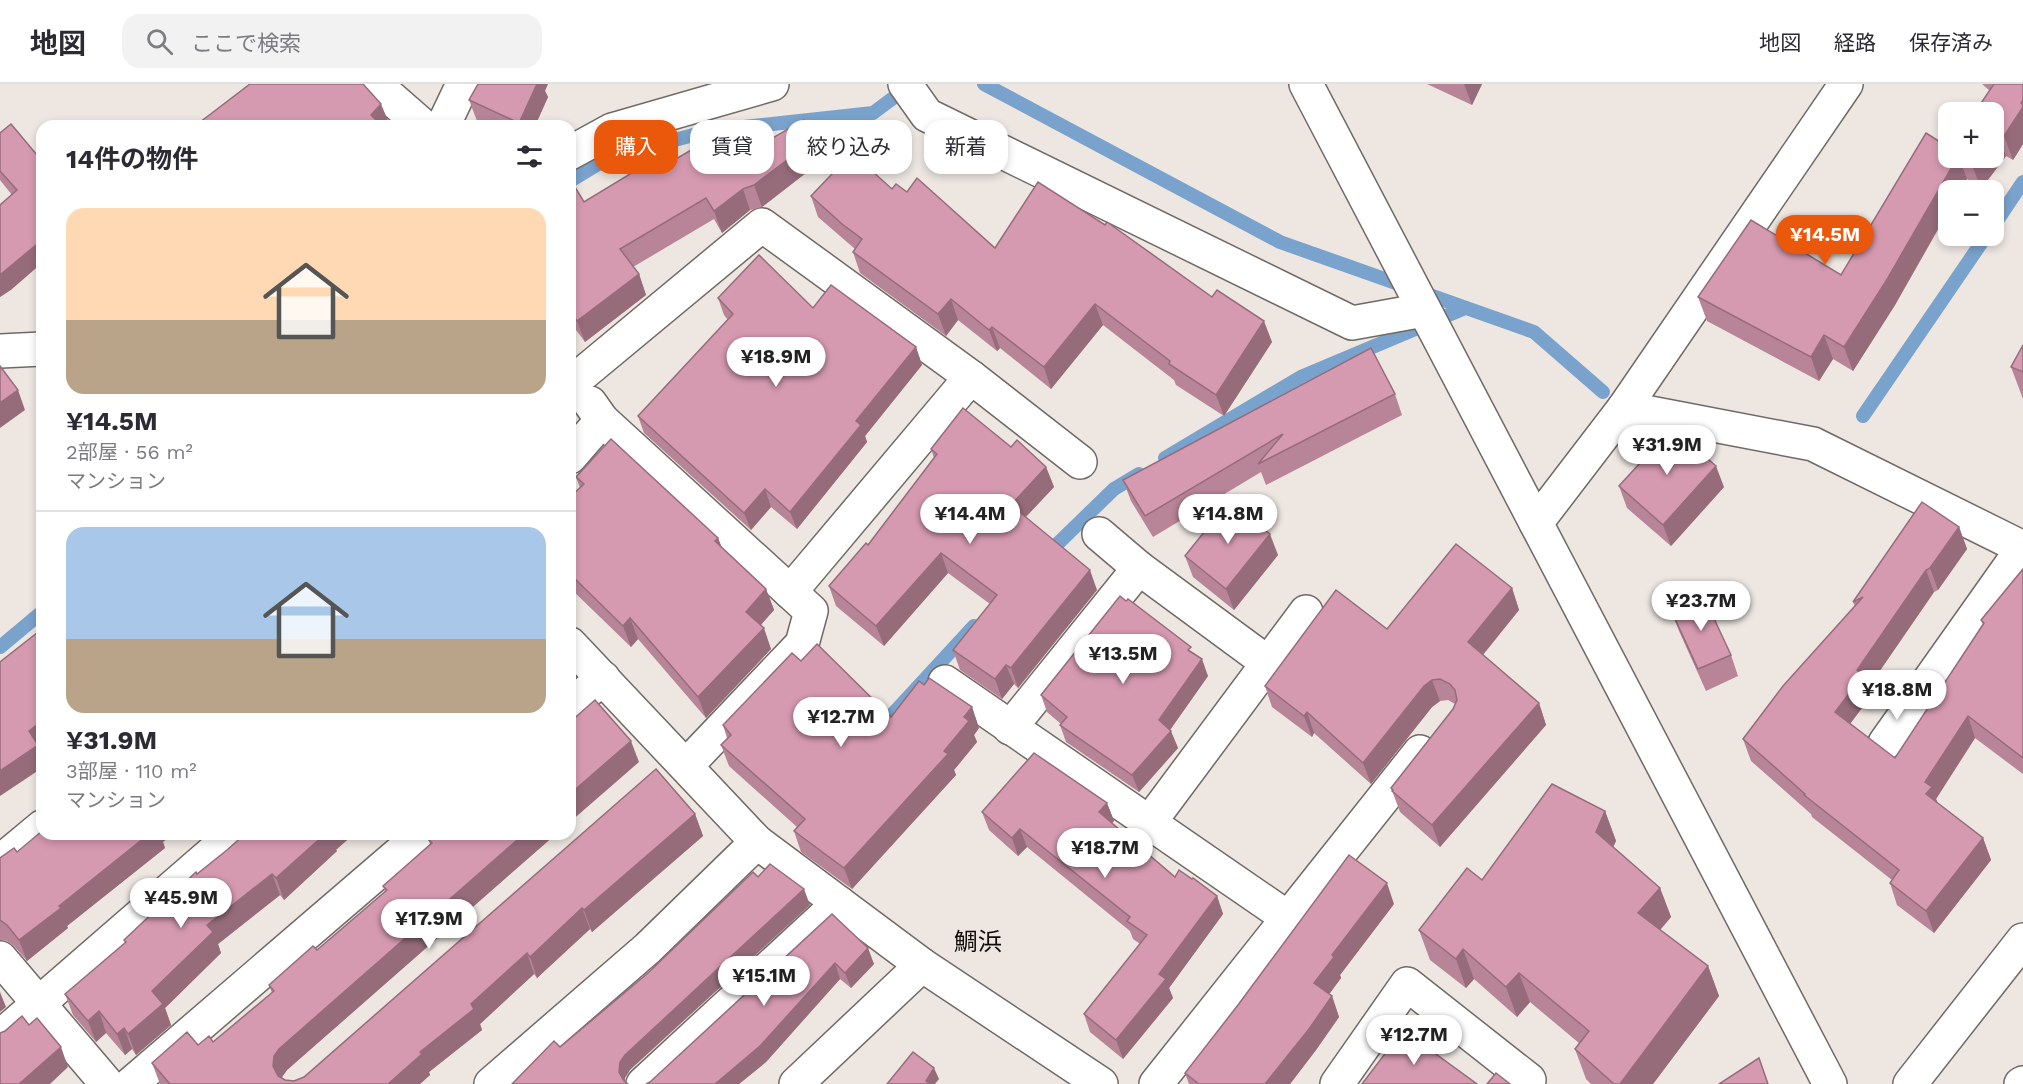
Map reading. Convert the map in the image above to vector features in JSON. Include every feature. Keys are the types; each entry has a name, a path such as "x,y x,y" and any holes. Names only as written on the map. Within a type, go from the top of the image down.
{"street":[{"path":"375,84 416,120"},
{"path":"446,120 463,84"},
{"path":"576,150 612,130 772,84"},
{"path":"905,84 927,115 1352,323 1425,310"},
{"path":"1306,84 1830,1084"},
{"path":"1536,524 1624,408 1846,84"},
{"path":"576,375 762,225 971,377 1080,462"},
{"path":"0,351 36,349"},
{"path":"790,592 971,377"},
{"path":"576,384 602,420 811,611 802,644 681,761 648,778"},
{"path":"1624,408 1813,444 2023,548 1885,743"},
{"path":"576,450 602,420"},
{"path":"1099,534 1139,568 1268,663"},
{"path":"1010,728 1139,568"},
{"path":"1149,823 1306,612"},
{"path":"576,650 757,842 922,964 1101,1084"},
{"path":"576,701 603,678"},
{"path":"945,682 1288,918"},
{"path":"1155,1084 1439,728"},
{"path":"0,862 36,832"},
{"path":"0,1037 227,840"},
{"path":"131,1084 415,840"},
{"path":"491,1084 648,948 757,842"},
{"path":"643,1084 839,903"},
{"path":"1910,1084 2023,940"},
{"path":"0,958 107,1084"},
{"path":"796,1084 922,964"},
{"path":"1337,1084 1407,984 1529,1080"}],"building":[{"path":"250,84 363,84 381,104 371,115 376,120 203,120"},
{"path":"478,84 537,84 520,120 512,120 469,100"},
{"path":"1994,84 2023,84 2021,103 2023,107 2004,136 2004,102 1982,102"},
{"path":"11,124 36,154 36,245 0,275 0,205 17,190 0,171 0,133"},
{"path":"786,130 786,161 774,170 774,137"},
{"path":"1926,133 1938,141 1938,168 1951,168 1944,180 1938,180 1938,191 1886,281 1844,347 1824,335 1811,357 1698,297 1751,220 1841,275"},
{"path":"690,151 690,174 769,174 754,185 743,189 714,211 706,198 620,249 639,274 577,321 576,189 584,202 630,174 678,174 678,158"},
{"path":"832,174 875,174 892,189 896,184 907,192 917,178 995,248 1038,182 1105,225 1107,222 1212,297 1217,290 1264,321 1216,395 1169,364 1170,361 1095,304 1044,367 992,327 989,330 951,299 938,314 853,252 862,239 811,196"},
{"path":"759,255 813,308 831,285 916,347 856,421 861,425 790,512 765,489 744,513 638,416 733,314 718,298"},
{"path":"2023,345 2023,372 2011,367"},
{"path":"1371,348 1395,394 1258,464 1283,434 1145,516 1123,480"},
{"path":"0,366 18,390 0,403"},
{"path":"963,408 1011,447 1017,440 1046,467 1011,505 1090,570 1011,668 1006,665 995,679 953,650 997,595 941,553 876,626 829,586 866,543 868,545 937,454 931,449"},
{"path":"1672,428 1716,466 1663,525 1619,486"},
{"path":"611,439 718,538 715,541 766,589 746,612 764,628 698,697 630,618 623,626 576,580 576,491 584,484 576,477"},
{"path":"1229,501 1270,534 1226,589 1185,556"},
{"path":"1922,502 1959,527 1930,568 1926,570 1857,670 1863,675 1835,712 1895,758 1984,623 1981,620 2023,569 2023,758 1968,716 1925,782 1932,787 1926,794 1983,838 1926,911 1890,883 1899,870 1804,795 1743,739 1783,686 1863,597 1853,602"},
{"path":"1456,544 1512,588 1468,642 1539,703 1432,825 1391,788 1453,709 1457,700 1455,690 1450,684 1440,679 1432,680 1424,686 1363,763 1307,712 1304,716 1265,686 1336,590 1387,629"},
{"path":"1703,595 1731,655 1698,669 1671,610"},
{"path":"1120,596 1126,601 1128,599 1191,647 1188,650 1202,659 1159,720 1171,731 1132,775 1060,725 1067,717 1041,695"},
{"path":"36,634 36,726 29,731 36,742 36,746 0,771 0,662"},
{"path":"817,644 891,717 919,681 924,685 929,678 972,707 964,717 969,721 944,751 948,754 844,868 794,831 805,819 721,745 731,735 723,725 792,653 801,661"},
{"path":"595,700 631,741 576,789 576,717"},
{"path":"1034,753 1107,803 1099,812 1175,877 1179,870 1217,896 1159,974 1166,979 1116,1040 1084,1014 1147,935 1127,921 1130,917 1020,829 1012,838 982,812"},
{"path":"656,769 695,814 584,910 582,908 530,957 527,953 471,1004 474,1009 420,1052 422,1054 388,1084 170,1084 152,1063 187,1032 198,1045 209,1036 213,1042 274,991 269,985 313,946 317,950 387,890 383,886 432,843 429,840 517,840 279,1049 274,1056 273,1066 278,1076 294,1081 304,1077"},
{"path":"1552,784 1605,811 1596,832 1660,888 1638,913 1708,966 1620,1084 1614,1084 1575,1049 1589,1031 1519,973 1506,987 1463,949 1456,959 1419,930 1467,868 1482,880"},
{"path":"36,836 36,840 142,840 19,940 0,920 0,858 14,848 17,852"},
{"path":"238,840 318,840 276,878 272,874 207,925 213,932 152,991 163,1004 128,1034 124,1028 117,1034 99,1011 88,1021 65,994 126,942 124,940 196,872 197,874"},
{"path":"1349,855 1387,883 1332,955 1334,957 1314,983 1332,996 1265,1084 1199,1084 1185,1073"},
{"path":"770,864 804,889 625,1055 620,1062 619,1072 628,1084 512,1084 554,1041 560,1047 648,973 753,872 758,877"},
{"path":"832,914 868,948 845,973 835,963 760,1046 715,1084 646,1084 650,1082"},
{"path":"22,1016 29,1025 37,1018 61,1047 19,1084 0,1084 0,1033"},
{"path":"1403,1030 1477,1084 1362,1084"},
{"path":"913,1052 934,1068 926,1081 930,1084 887,1084"},
{"path":"1759,1058 1768,1084 1719,1084"},
{"path":"1496,1073 1510,1084 1487,1084"}],"waterway":[{"path":"984,84 1280,242 1534,332 1603,392"},
{"path":"576,177 608,158 708,131 873,113 908,87"},
{"path":"2004,210 2023,182"},
{"path":"1863,416 1979,246"},
{"path":"1165,458 1301,377 1465,308"},
{"path":"1045,556 1114,489 1139,474"},
{"path":"0,647 36,617"},
{"path":"879,729 974,626"}],"district":[{"name":"鯛浜","path":"978,942"}]}
